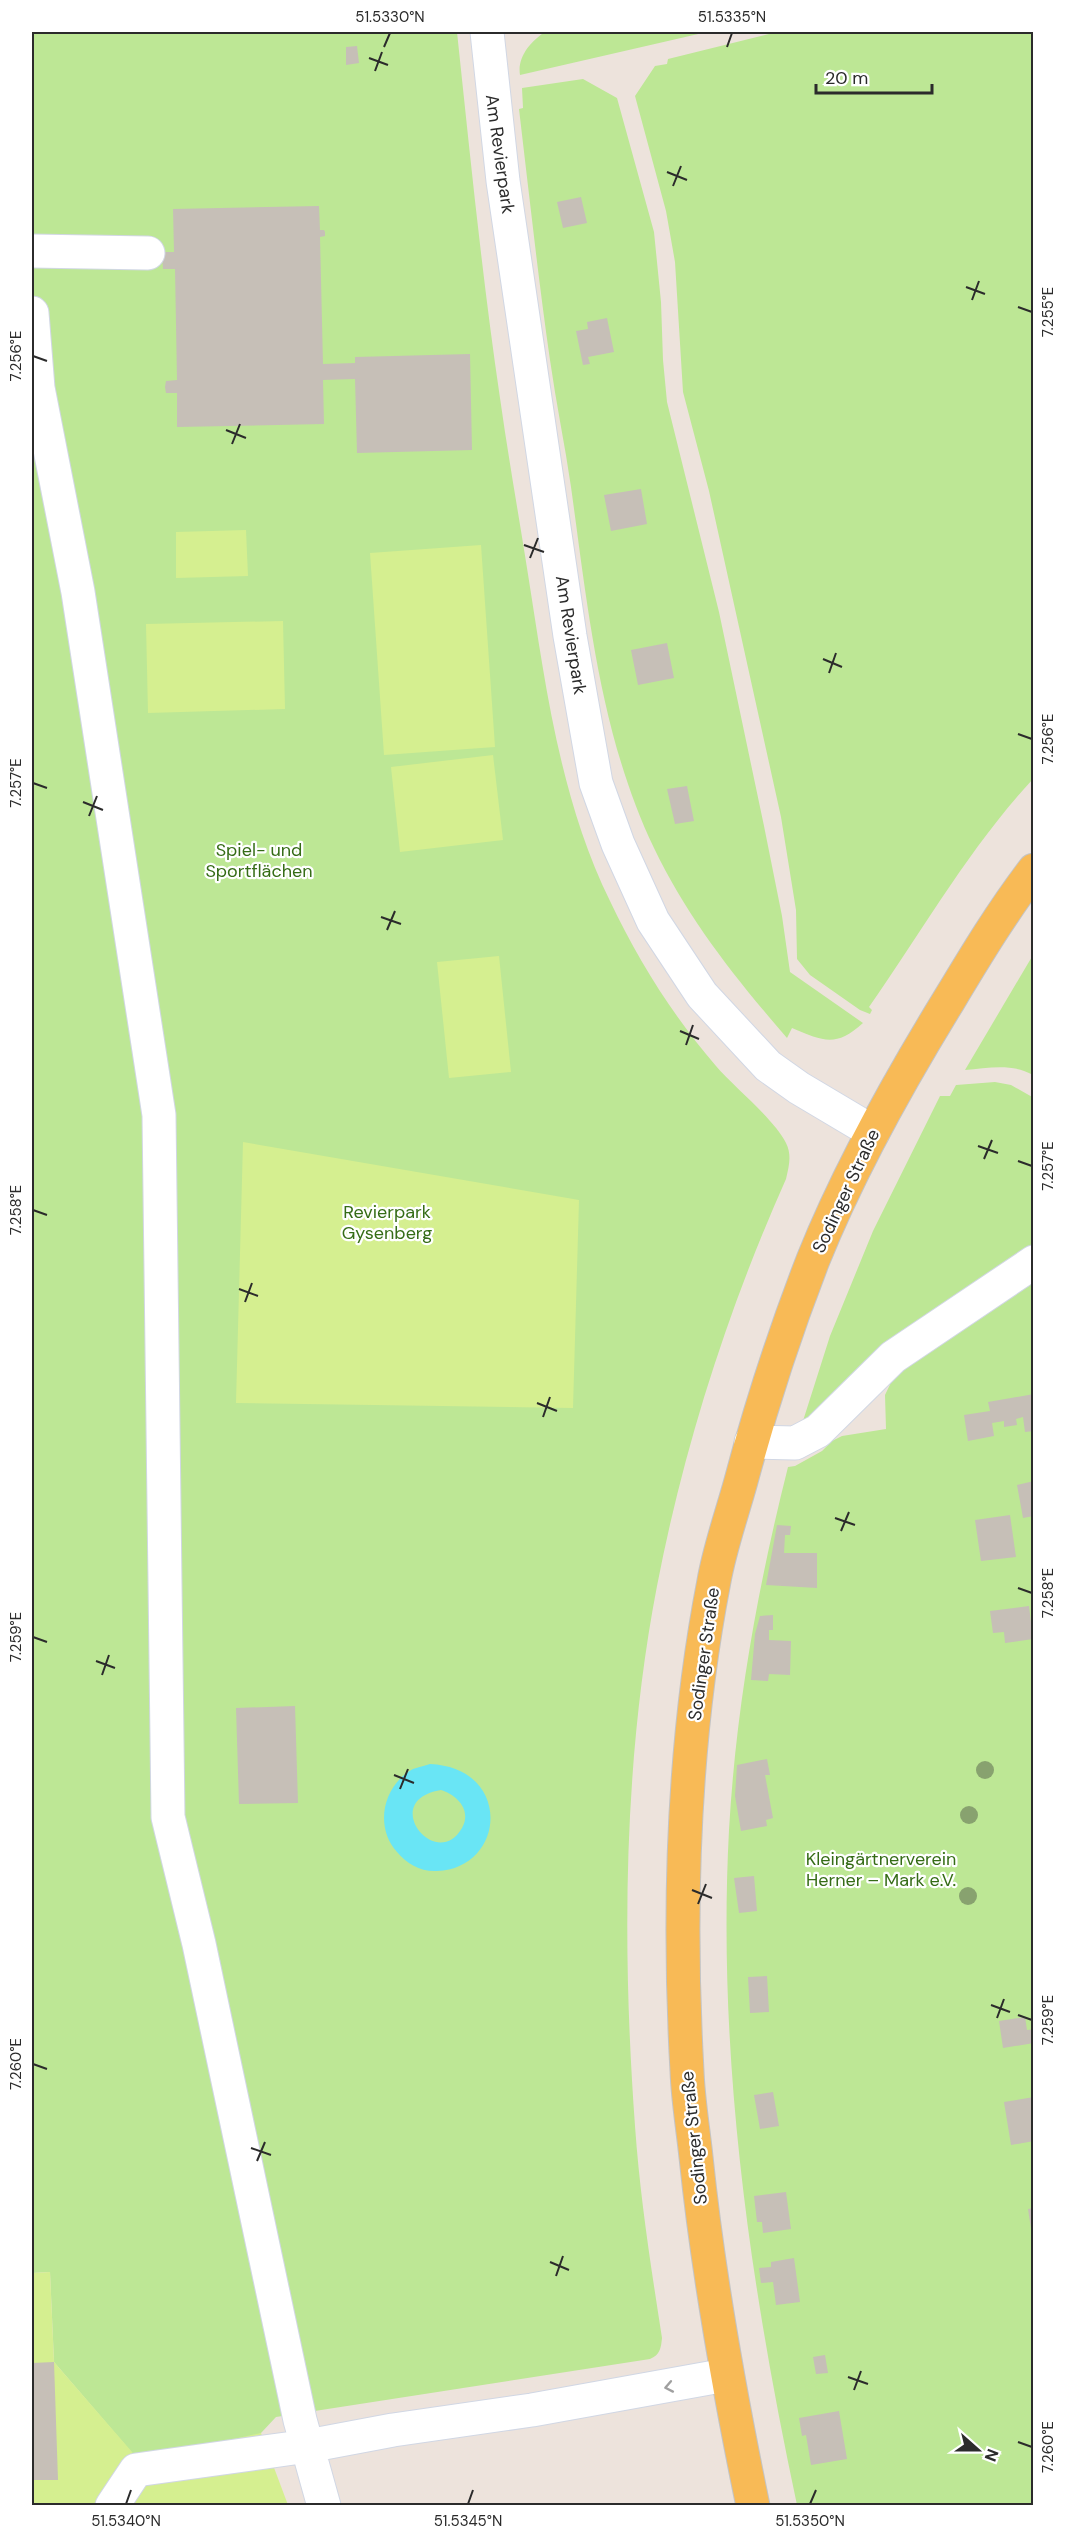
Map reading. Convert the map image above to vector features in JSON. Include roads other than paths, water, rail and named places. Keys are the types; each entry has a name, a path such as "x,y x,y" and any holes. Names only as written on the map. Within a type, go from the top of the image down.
{"main road":[{"name":"Sodinger Straße","path":"753,2505 726,2375 701,2208 687,2073 683,1899 696,1695 714,1579 772,1373 814,1259 873,1132 923,1043 1001,913 1034,870"}],"street":[{"name":"Am Revierpark","path":"487,32 491,88 503,181 570,636 596,783 618,844 653,921 702,995 768,1066 799,1088 873,1132"},
{"path":"32,251 148,253"},
{"path":"32,313 38,388 78,592 159,1115 168,1817 199,1944 300,2420 324,2505"},
{"path":"751,1442 795,1443 818,1431 893,1357 1034,1262"},
{"path":"112,2505 136,2470 308,2446 393,2430 604,2398 726,2375"}],"water":[{"path":"430,1764 457,1770 476,1782 487,1799 491,1818 487,1837 477,1854 460,1866 437,1871 420,1869 401,1856 390,1842 384,1819 385,1807 395,1785 413,1769","holes":["441,1790 447,1792 461,1804 465,1821 451,1840 439,1842 427,1838 418,1830 413,1818 414,1806 423,1796"]}],"park label":[{"name":"Spiel- und Sportflächen","path":"259,860"},
{"name":"Revierpark Gysenberg","path":"387,1222"},
{"name":"Kleingärtnerverein Herner – Mark e.V.","path":"881,1869"}]}
